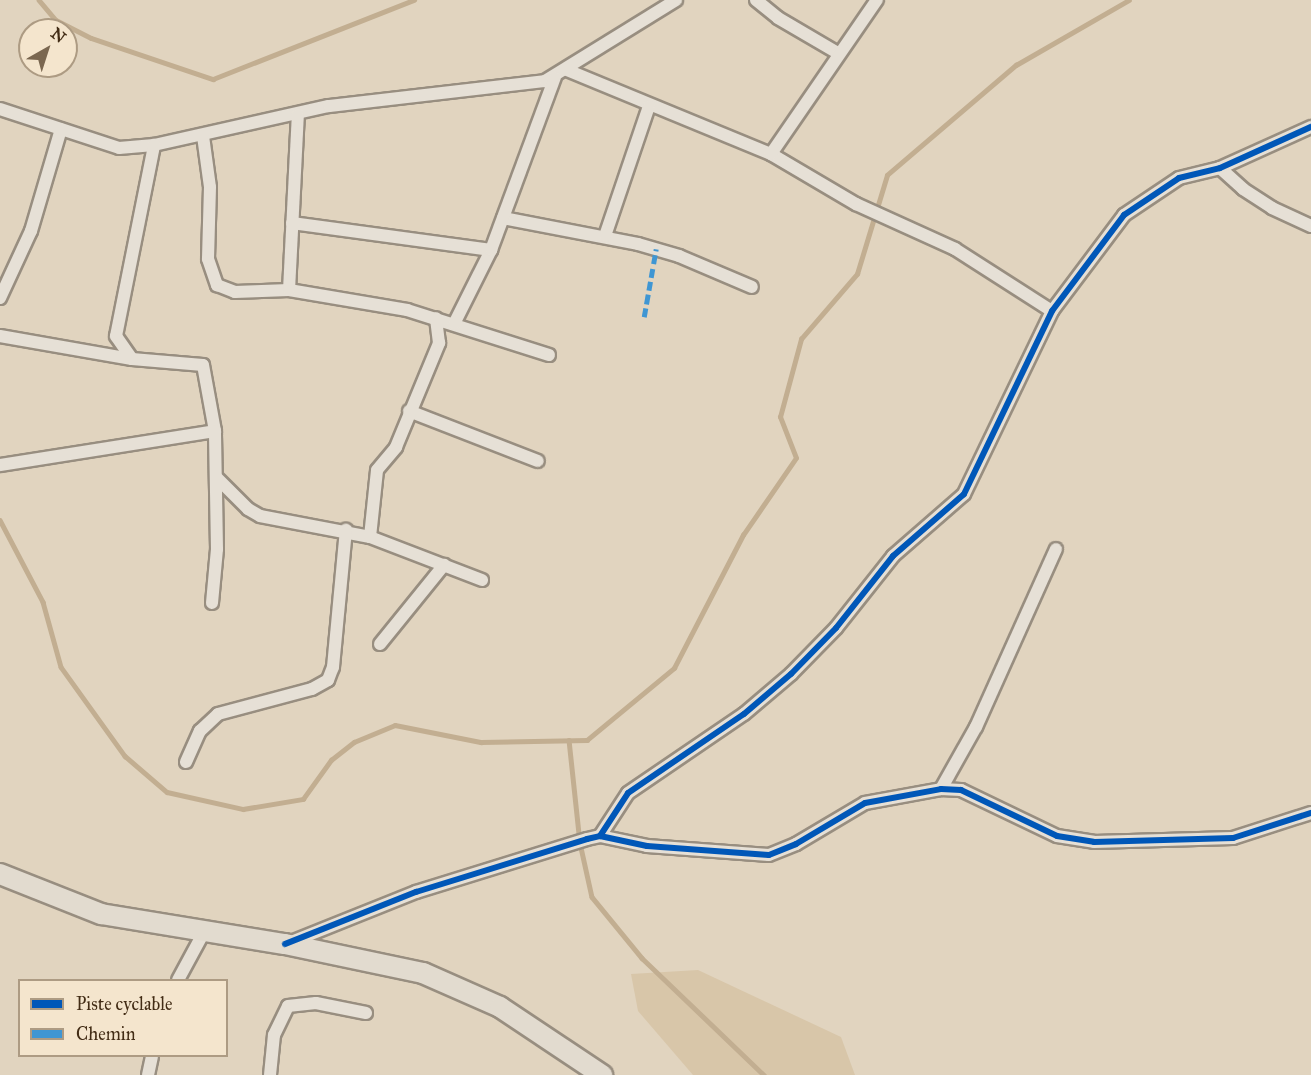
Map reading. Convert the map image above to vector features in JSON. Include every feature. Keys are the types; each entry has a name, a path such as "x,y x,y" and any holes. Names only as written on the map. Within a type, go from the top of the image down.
{"highway":[{"path":"0,874 101,914 285,944 423,973 461,988 526,1022 602,1075"}],"street":[{"path":"0,109 118,148 154,145 371,100 504,88 555,77 676,0"},
{"path":"756,0 778,18 838,53"},
{"path":"771,154 838,53 878,0"},
{"path":"567,70 771,154 856,204 955,249 1052,311"},
{"path":"454,324 491,250 555,77"},
{"path":"605,236 650,106"},
{"path":"289,290 298,114"},
{"path":"600,836 628,793 757,704 836,628 893,555 959,500 1052,311 1124,215 1179,178 1220,168 1311,127"},
{"path":"0,298 31,231 61,129"},
{"path":"203,136 210,187 208,259 212,279 221,288 235,292 289,290 436,318 549,355"},
{"path":"132,359 116,336 154,145"},
{"path":"1220,168 1242,189 1272,208 1311,226"},
{"path":"503,218 605,236 679,256 752,287"},
{"path":"292,223 491,250"},
{"path":"370,537 377,470 396,447 439,343 436,318"},
{"path":"0,336 132,359 203,365 215,431 217,478 212,603"},
{"path":"409,411 537,460"},
{"path":"0,465 215,431"},
{"path":"217,478 248,509 260,516 346,530 482,580"},
{"path":"186,762 200,731 218,714 312,689 328,680 333,667 346,530"},
{"path":"940,789 976,728 1056,549"},
{"path":"380,644 444,565"},
{"path":"285,944 416,892 600,836 648,846 769,855 796,844 865,803 940,789 961,790 1057,836 1094,842 1233,838 1311,813"},
{"path":"179,979 205,930"},
{"path":"270,1075 274,1035 288,1006 316,1003 366,1013"},
{"path":"148,1075 152,1057"}],"shaded area":[{"path":"698,970 841,1037 855,1075 693,1075 638,1011 631,974"}],"waterway":[{"path":"39,0 56,20 91,38 213,79 414,0"},
{"path":"0,520 43,602 61,667 125,756 167,792 243,809 303,799 331,760 354,742 395,725 481,742 587,740 674,668 743,535 796,458 780,417 801,339 857,274 887,175 1016,65 1129,0"},
{"path":"569,740 580,843 592,897 642,958 764,1075"}],"marked path":[{"path":"644,317 656,249"}],"cycle path":[{"path":"600,836 628,793 744,714 791,674 836,628 893,556 964,494 1052,311 1124,215 1179,178 1220,168 1311,127"},
{"path":"285,944 416,892 587,839 600,836 647,846 769,855 796,844 865,803 941,789 961,790 1057,836 1094,842 1233,838 1311,813"}]}
